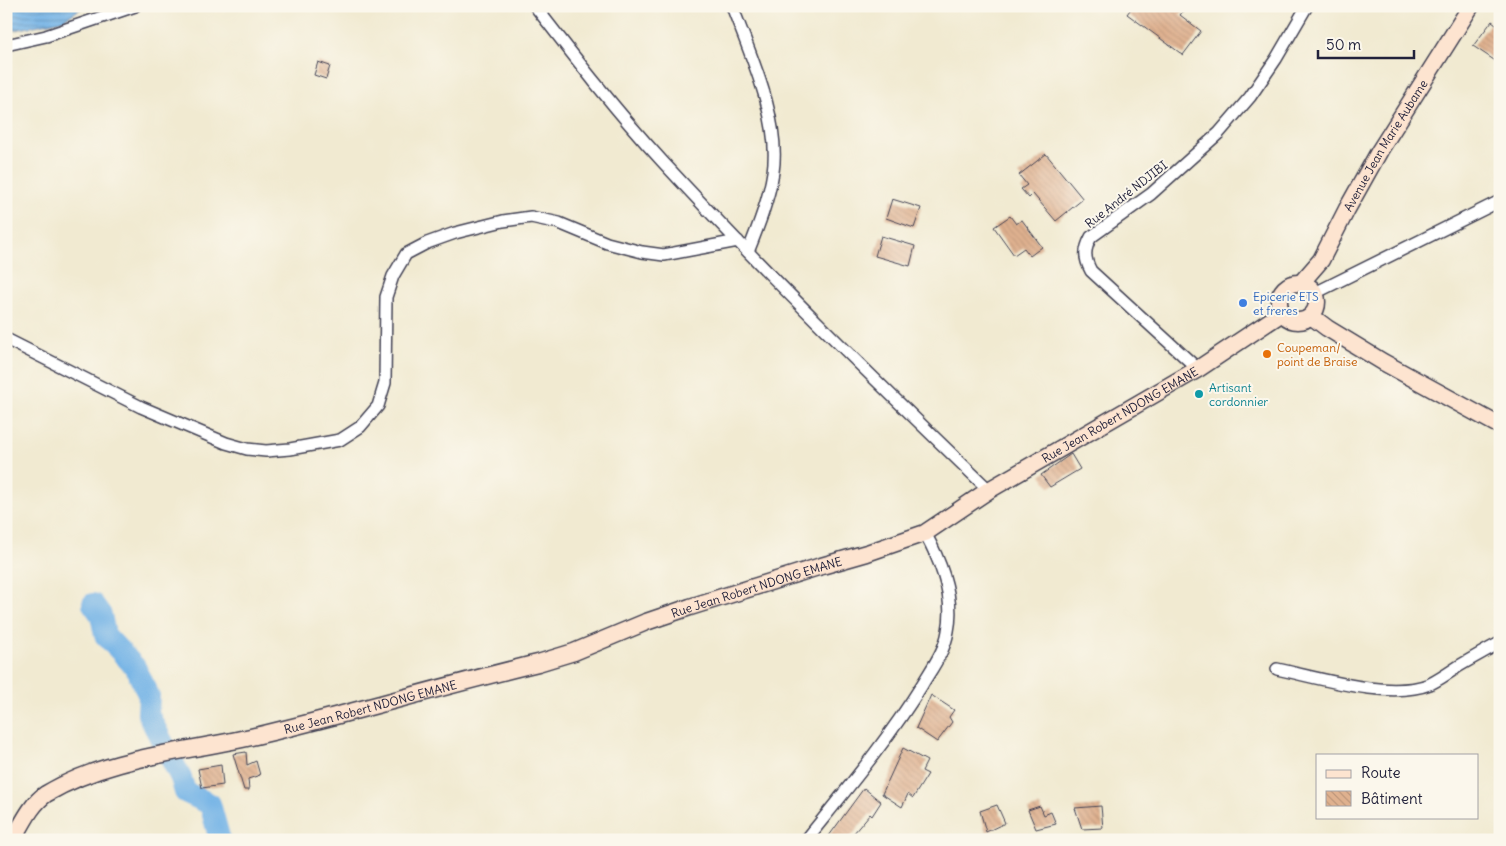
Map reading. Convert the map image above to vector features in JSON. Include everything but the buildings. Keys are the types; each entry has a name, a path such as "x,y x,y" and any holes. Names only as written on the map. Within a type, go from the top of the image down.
{"street":[{"path":"6,45 46,36 135,6"},
{"path":"535,6 574,57 661,159 748,252 851,357 990,490"},
{"path":"732,6 757,72 773,129 774,171 761,217 748,252"},
{"name":"Rue André NDJIBI","path":"1198,369 1091,271 1085,260 1086,247 1091,237 1152,194 1219,133 1250,97 1276,59 1307,6"},
{"name":"Avenue Jean Marie Aubame","path":"1301,283 1321,260 1346,209 1380,150 1471,6"},
{"path":"1315,293 1500,201"},
{"path":"6,339 141,407 226,443 247,449 266,451 290,449 340,440 360,427 378,406 385,376 386,298 393,276 406,254 427,243 455,233 503,221 531,217 559,223 607,243 664,255 738,241"},
{"path":"1291,283 1301,283 1309,286 1315,293 1317,305 1311,316 1306,319 1293,321 1282,313 1278,304 1282,289 1291,283"},
{"name":"Rue Jean Robert NDONG EMANE","path":"13,840 29,812 43,796 68,782 92,772 262,735 538,663 574,652 646,622 690,607 867,553 925,533 990,490 1198,369 1282,313"},
{"path":"1311,316 1327,328 1500,426"},
{"path":"806,840 904,715 934,666 946,640 949,629 949,606 946,586 940,565 925,533"},
{"path":"1278,669 1370,688 1391,690 1413,688 1430,684 1500,643"}],"water":[{"path":"6,6 85,6 63,20 6,32"}],"waterway":[{"path":"93,604 101,615 105,635 135,667 139,675 149,696 148,714 181,778 185,792 210,804 220,840"}],"place":[{"name":"Epicerie ETS et freres","path":"1243,303"},
{"name":"Coupeman/ point de Braise","path":"1267,354"},
{"name":"Artisant cordonnier","path":"1199,394"}]}
